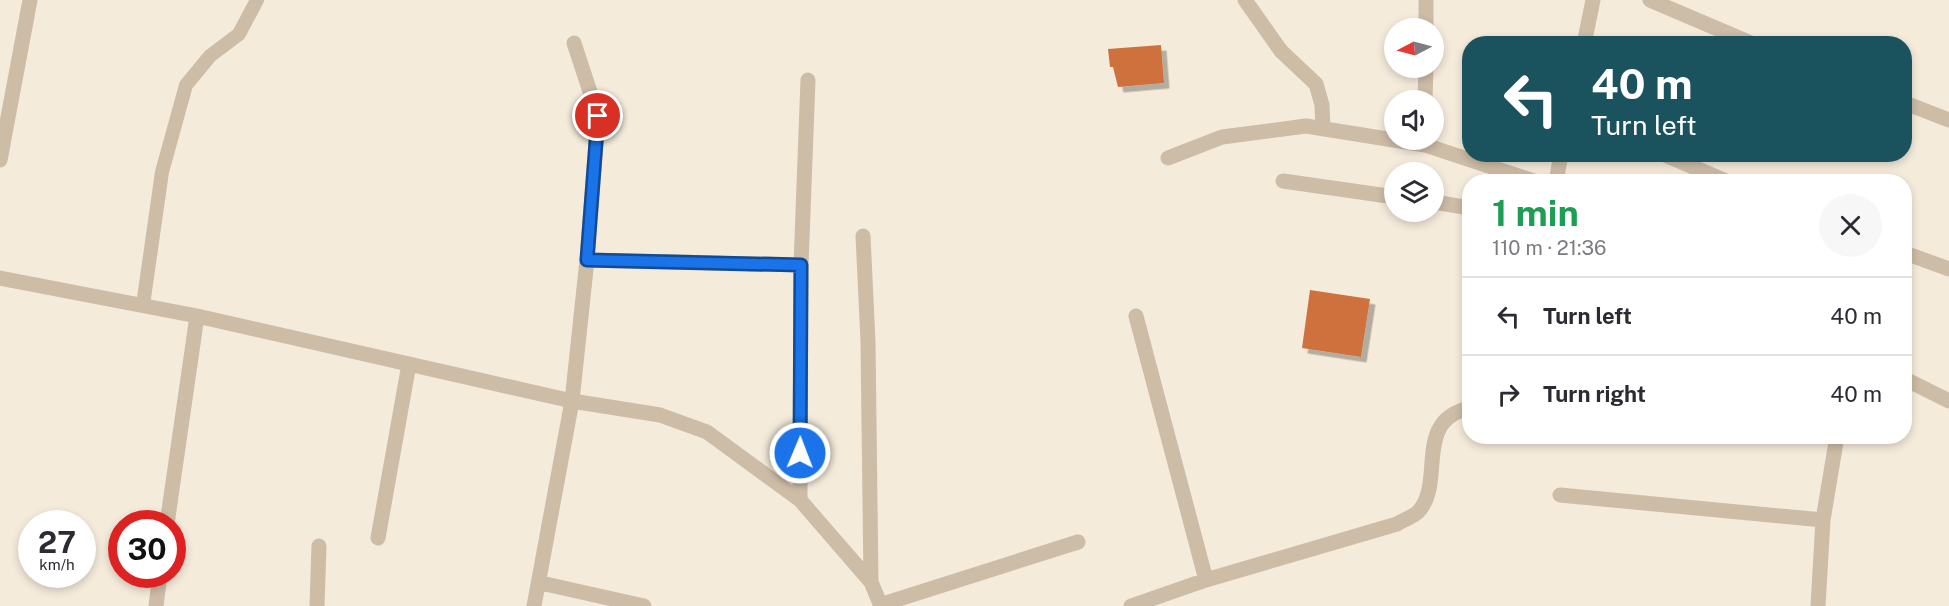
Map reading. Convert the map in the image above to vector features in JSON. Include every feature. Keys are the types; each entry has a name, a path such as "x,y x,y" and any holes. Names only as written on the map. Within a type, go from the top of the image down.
{"street":[{"path":"0,160 30,0"},
{"path":"1245,0 1281,51 1316,84 1322,105 1323,129"},
{"path":"1426,0 1426,18"},
{"path":"1586,36 1593,0"},
{"path":"1650,0 1734,36"},
{"path":"534,606 541,583 572,401 587,260 598,116 574,43"},
{"path":"800,500 801,265 808,80"},
{"path":"1912,106 1949,120"},
{"path":"1168,158 1222,136 1306,126 1384,137"},
{"path":"1444,149 1462,155"},
{"path":"1481,162 1515,174"},
{"path":"1682,162 1710,174"},
{"path":"1283,181 1384,195"},
{"path":"1444,204 1462,207"},
{"path":"863,236 869,385 871,582"},
{"path":"1912,256 1949,269"},
{"path":"587,260 801,265"},
{"path":"0,278 196,316 572,401 660,416 707,432 800,500 871,582 880,605 1078,542"},
{"path":"169,510 196,316"},
{"path":"1136,316 1206,580"},
{"path":"378,538 409,364"},
{"path":"1912,382 1949,401"},
{"path":"1131,606 1206,580 1397,524 1418,512 1428,490 1437,430 1453,412 1462,410"},
{"path":"1818,606 1823,520 1836,444"},
{"path":"1560,495 1823,520"},
{"path":"316,606 319,546"},
{"path":"541,583 644,606"},
{"path":"156,606 158,588"}],"lane":[{"path":"143,305 162,172 186,85 210,56 238,34 257,0"}],"building":[{"path":"1161,45 1164,83 1118,87 1113,67 1110,67 1108,49"},
{"path":"1310,290 1370,299 1361,357 1302,348"}],"route":[{"path":"598,116 587,260 801,265 800,453"}]}
